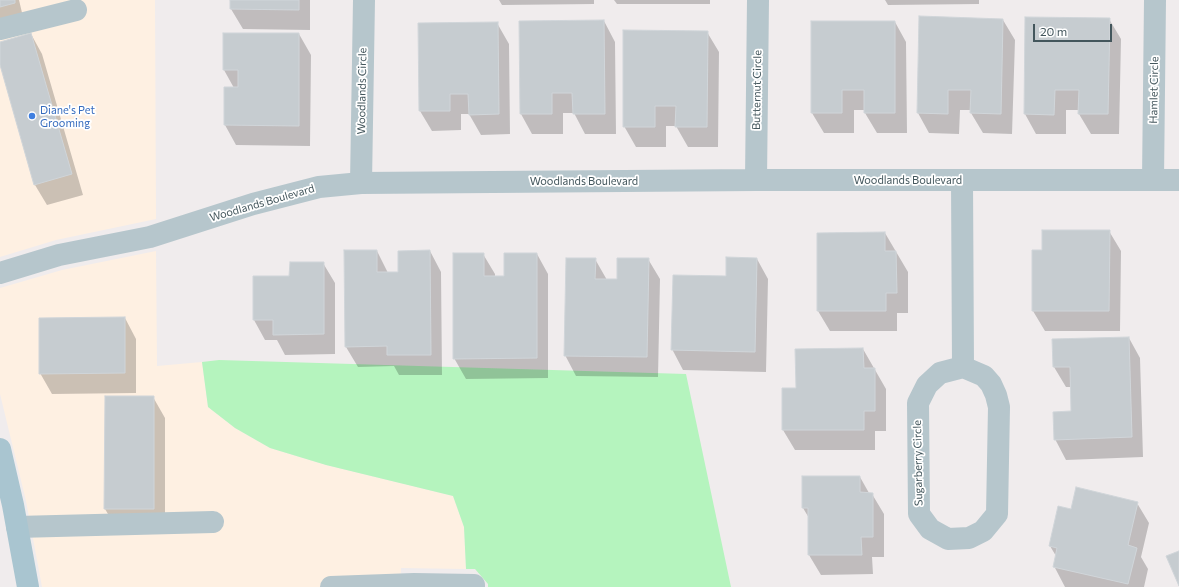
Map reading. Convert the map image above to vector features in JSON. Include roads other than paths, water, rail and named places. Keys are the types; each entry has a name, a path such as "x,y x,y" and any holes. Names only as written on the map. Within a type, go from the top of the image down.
{"main road":[{"path":"0,449 13,505 28,587"}],"street":[{"name":"Woodlands Circle","path":"361,183 364,0"},
{"name":"Butternut Circle","path":"756,180 758,0"},
{"name":"Hamlet Circle","path":"1153,180 1155,0"},
{"path":"0,29 76,10"},
{"name":"Woodlands Boulevard","path":"0,273 59,255 150,237 253,204 319,187 361,183 756,180 1179,180"},
{"path":"962,180 963,367"},
{"name":"Sugarberry Circle","path":"963,367 984,376 991,384 999,407 997,514 983,531 969,538 948,538 930,529 919,514 918,403 927,385 940,373 963,367"},
{"path":"17,527 213,522"},
{"path":"331,587 414,584 474,585 474,587"}],"place":[{"name":"Diane's Pet Grooming","path":"32,116"}]}
